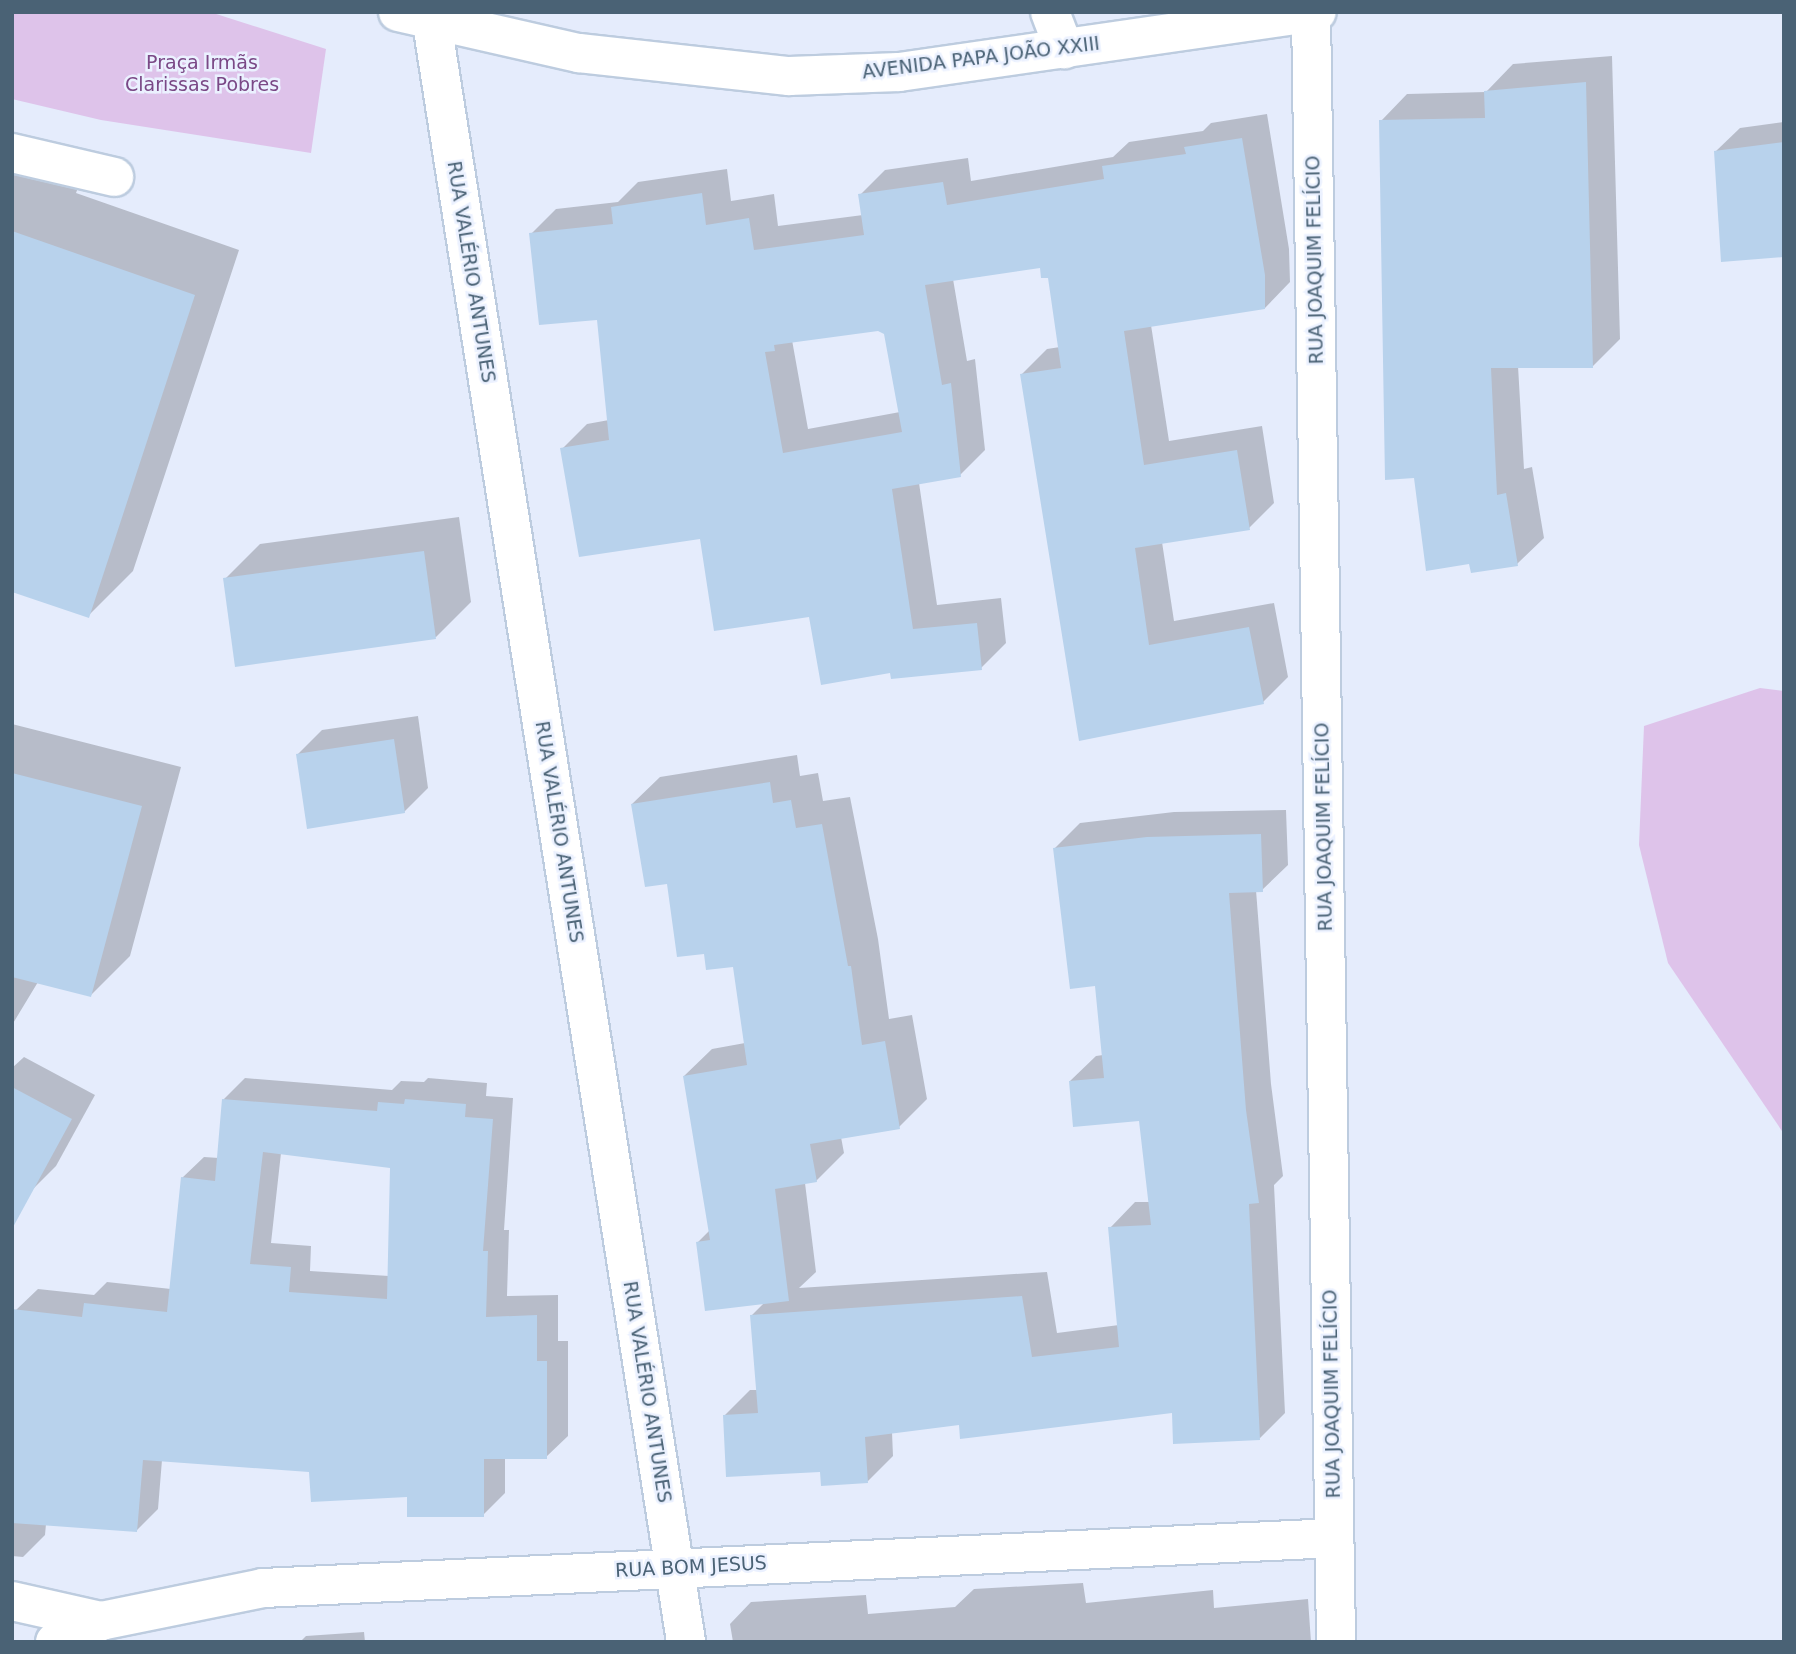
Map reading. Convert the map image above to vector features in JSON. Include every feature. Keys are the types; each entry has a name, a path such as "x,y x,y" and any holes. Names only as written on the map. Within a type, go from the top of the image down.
{"street":[{"path":"1050,12 1064,50"},
{"name":"AVENIDA PAPA JOÃO XXIII","path":"415,17 579,53 789,76 899,72 1314,13"},
{"name":"RUA JOAQUIM FELÍCIO","path":"1314,13 1336,1642"},
{"name":"RUA VALÉRIO ANTUNES","path":"415,17 686,1642"},
{"path":"12,153 114,177"},
{"name":"RUA BOM JESUS","path":"55,1642 101,1621 262,1588 1334,1538"},
{"path":"12,1601 101,1621"}],"green space":[{"name":"Praça Irmãs Clarissas Pobres","path":"12,12 210,12 326,49 311,153 101,120 12,99"},
{"path":"1760,688 1784,691 1784,1134 1668,963 1639,845 1644,726"}],"building":[{"path":"1586,82 1593,368 1491,368 1497,495 1506,493 1518,566 1471,573 1469,564 1426,571 1414,478 1385,480 1379,120 1485,118 1484,91"},
{"path":"1242,138 1265,275 1265,309 1124,331 1144,465 1237,450 1250,530 1135,548 1149,645 1249,627 1264,704 1079,741 1020,374 1061,368 1048,278 1041,278 1040,268 925,285 942,385 951,383 961,477 892,489 913,629 977,623 982,670 891,679 890,673 821,685 809,617 714,631 700,539 579,557 560,448 609,440 597,320 539,325 529,233 613,224 611,207 702,193 706,225 749,218 754,250 864,235 858,194 943,182 947,205 1104,179 1102,166 1186,154 1184,147","holes":["878,331 884,334 902,432 783,453 765,352 775,351 774,345"]},
{"path":"1784,142 1784,257 1721,262 1714,151"},
{"path":"12,231 195,295 89,618 12,592"},
{"path":"424,551 436,639 235,667 223,578"},
{"path":"394,739 405,813 307,829 296,754"},
{"path":"12,773 142,806 91,997 12,977"},
{"path":"770,782 773,803 791,800 796,828 822,824 848,966 851,966 862,1045 885,1041 900,1129 810,1144 817,1182 775,1189 789,1301 705,1311 696,1242 710,1240 683,1076 747,1065 733,967 706,970 704,954 677,957 667,884 645,887 631,804"},
{"path":"1261,834 1263,892 1229,893 1246,1110 1259,1203 1249,1204 1260,1440 1173,1444 1172,1413 960,1439 959,1425 865,1437 868,1483 821,1486 820,1472 726,1477 723,1415 758,1413 750,1315 1022,1296 1032,1357 1119,1347 1108,1227 1151,1225 1139,1121 1073,1127 1069,1081 1104,1078 1095,986 1070,989 1053,848 1147,837"},
{"path":"12,1087 72,1119 12,1229"},
{"path":"222,1099 377,1111 378,1102 404,1104 405,1099 466,1104 465,1117 493,1119 483,1251 488,1251 486,1317 537,1315 537,1361 547,1361 547,1459 484,1459 484,1517 407,1517 407,1497 311,1502 309,1472 143,1460 137,1532 12,1523 12,1309 82,1317 84,1303 167,1312 181,1177 215,1181","holes":["263,1152 390,1168 387,1299 289,1292 291,1267 250,1264"]}]}
